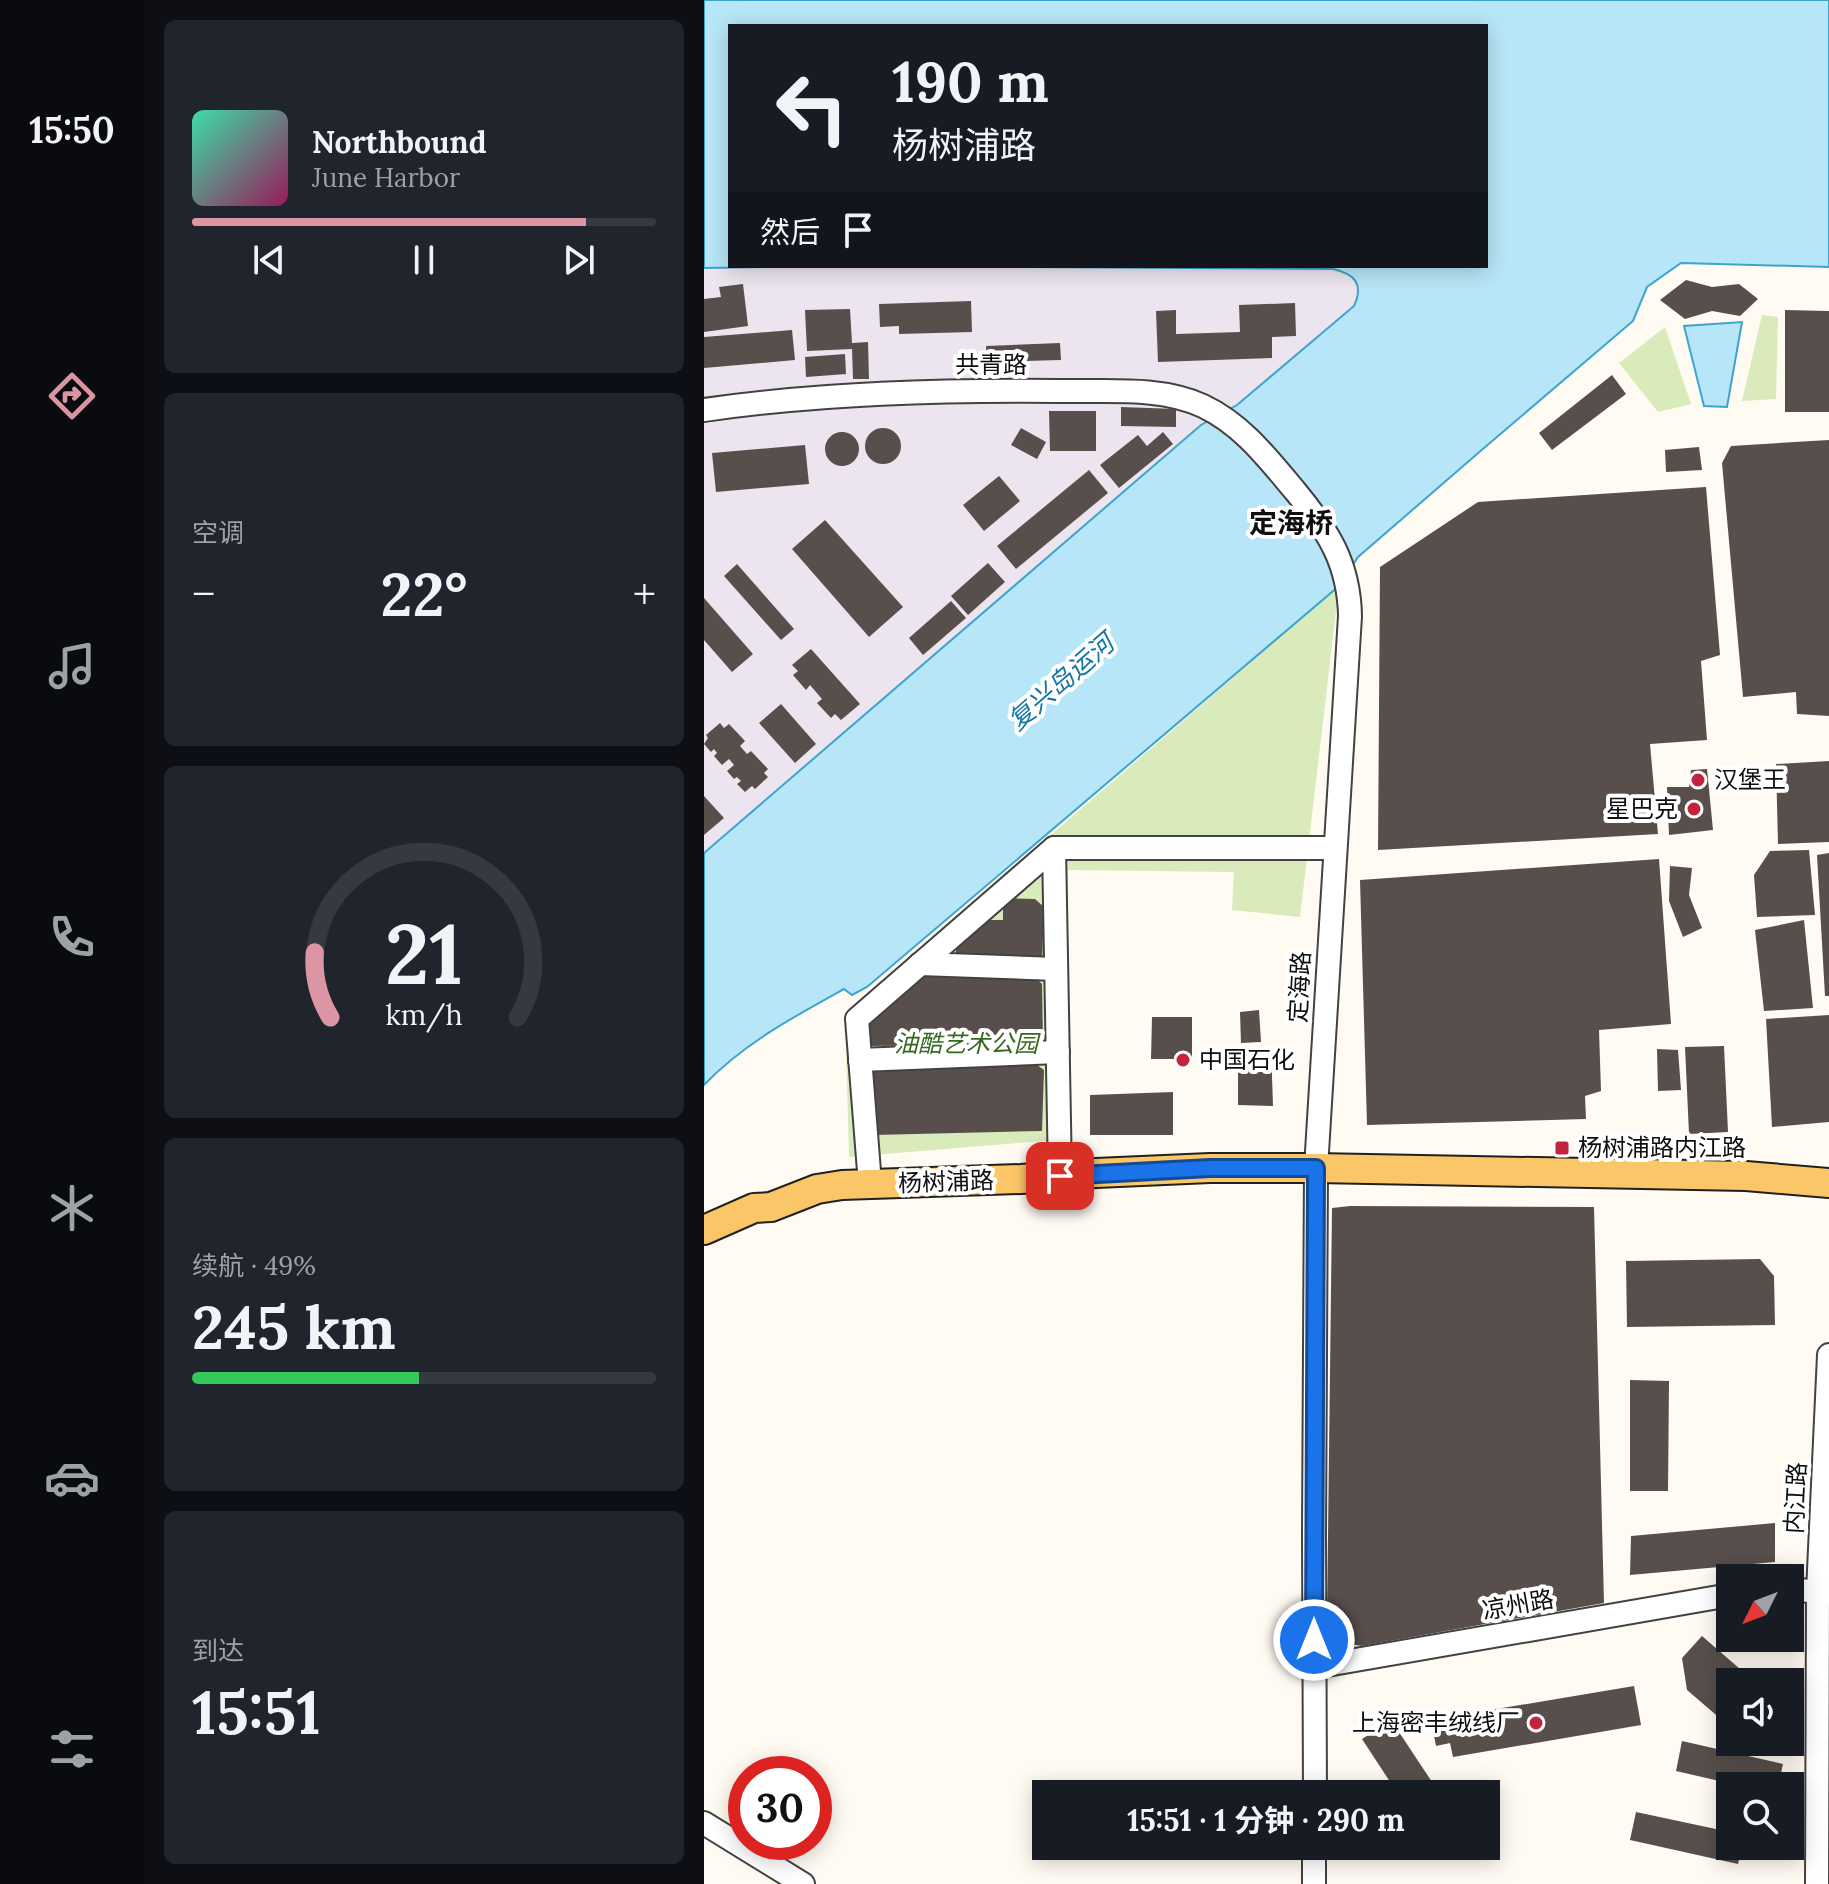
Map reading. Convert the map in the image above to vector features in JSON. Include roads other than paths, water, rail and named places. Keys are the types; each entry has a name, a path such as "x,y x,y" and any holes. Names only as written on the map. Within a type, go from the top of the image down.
{"main road":[{"name":"杨树浦路","path":"771,1207 817,1189 842,1185 1210,1168 1746,1176 1829,1183"},
{"path":"704,1230 754,1208 771,1207"},
{"path":"704,1251 761,1220 771,1207"}],"street":[{"name":"共青路","path":"704,410 872,393 971,390 1146,392 1201,405 1232,423 1262,451"},
{"name":"定海路","path":"1262,451 1314,514 1336,549 1350,593 1316,1168 1315,1780"},
{"path":"870,1184 857,1019 1054,848 1335,848"},
{"path":"1054,848 1060,1176"},
{"path":"920,964 1056,969"},
{"path":"860,1060 1058,1052"},
{"name":"内江路","path":"1817,1884 1829,1355"},
{"name":"凉州路","path":"1315,1667 1716,1597"},
{"path":"704,1823 803,1884"},
{"path":"1314,1860 1314,1884"}],"water":[{"name":"复兴岛运河","path":"704,0 1829,0 1829,267 1681,263 1647,287 1633,321 1358,557 1339,586 867,987 852,995 844,989 788,1020 735,1056 704,1085 704,853 1201,425 1237,405 1354,306 1358,292 1352,277 1333,269 1176,268 1488,268 1488,24 728,24 728,268 704,268"},
{"path":"1742,322 1727,407 1704,406 1684,326"}],"place":[{"name":"汉堡王","path":"1698,780"},
{"name":"星巴克","path":"1694,809"},
{"name":"中国石化","path":"1183,1060"},
{"name":"杨树浦路内江路","path":"1562,1148"},
{"name":"上海密丰绒线厂","path":"1536,1723"}],"district":[{"name":"定海桥","path":"1291,523"}],"park label":[{"name":"油酷艺术公园","path":"966,1044"}]}
